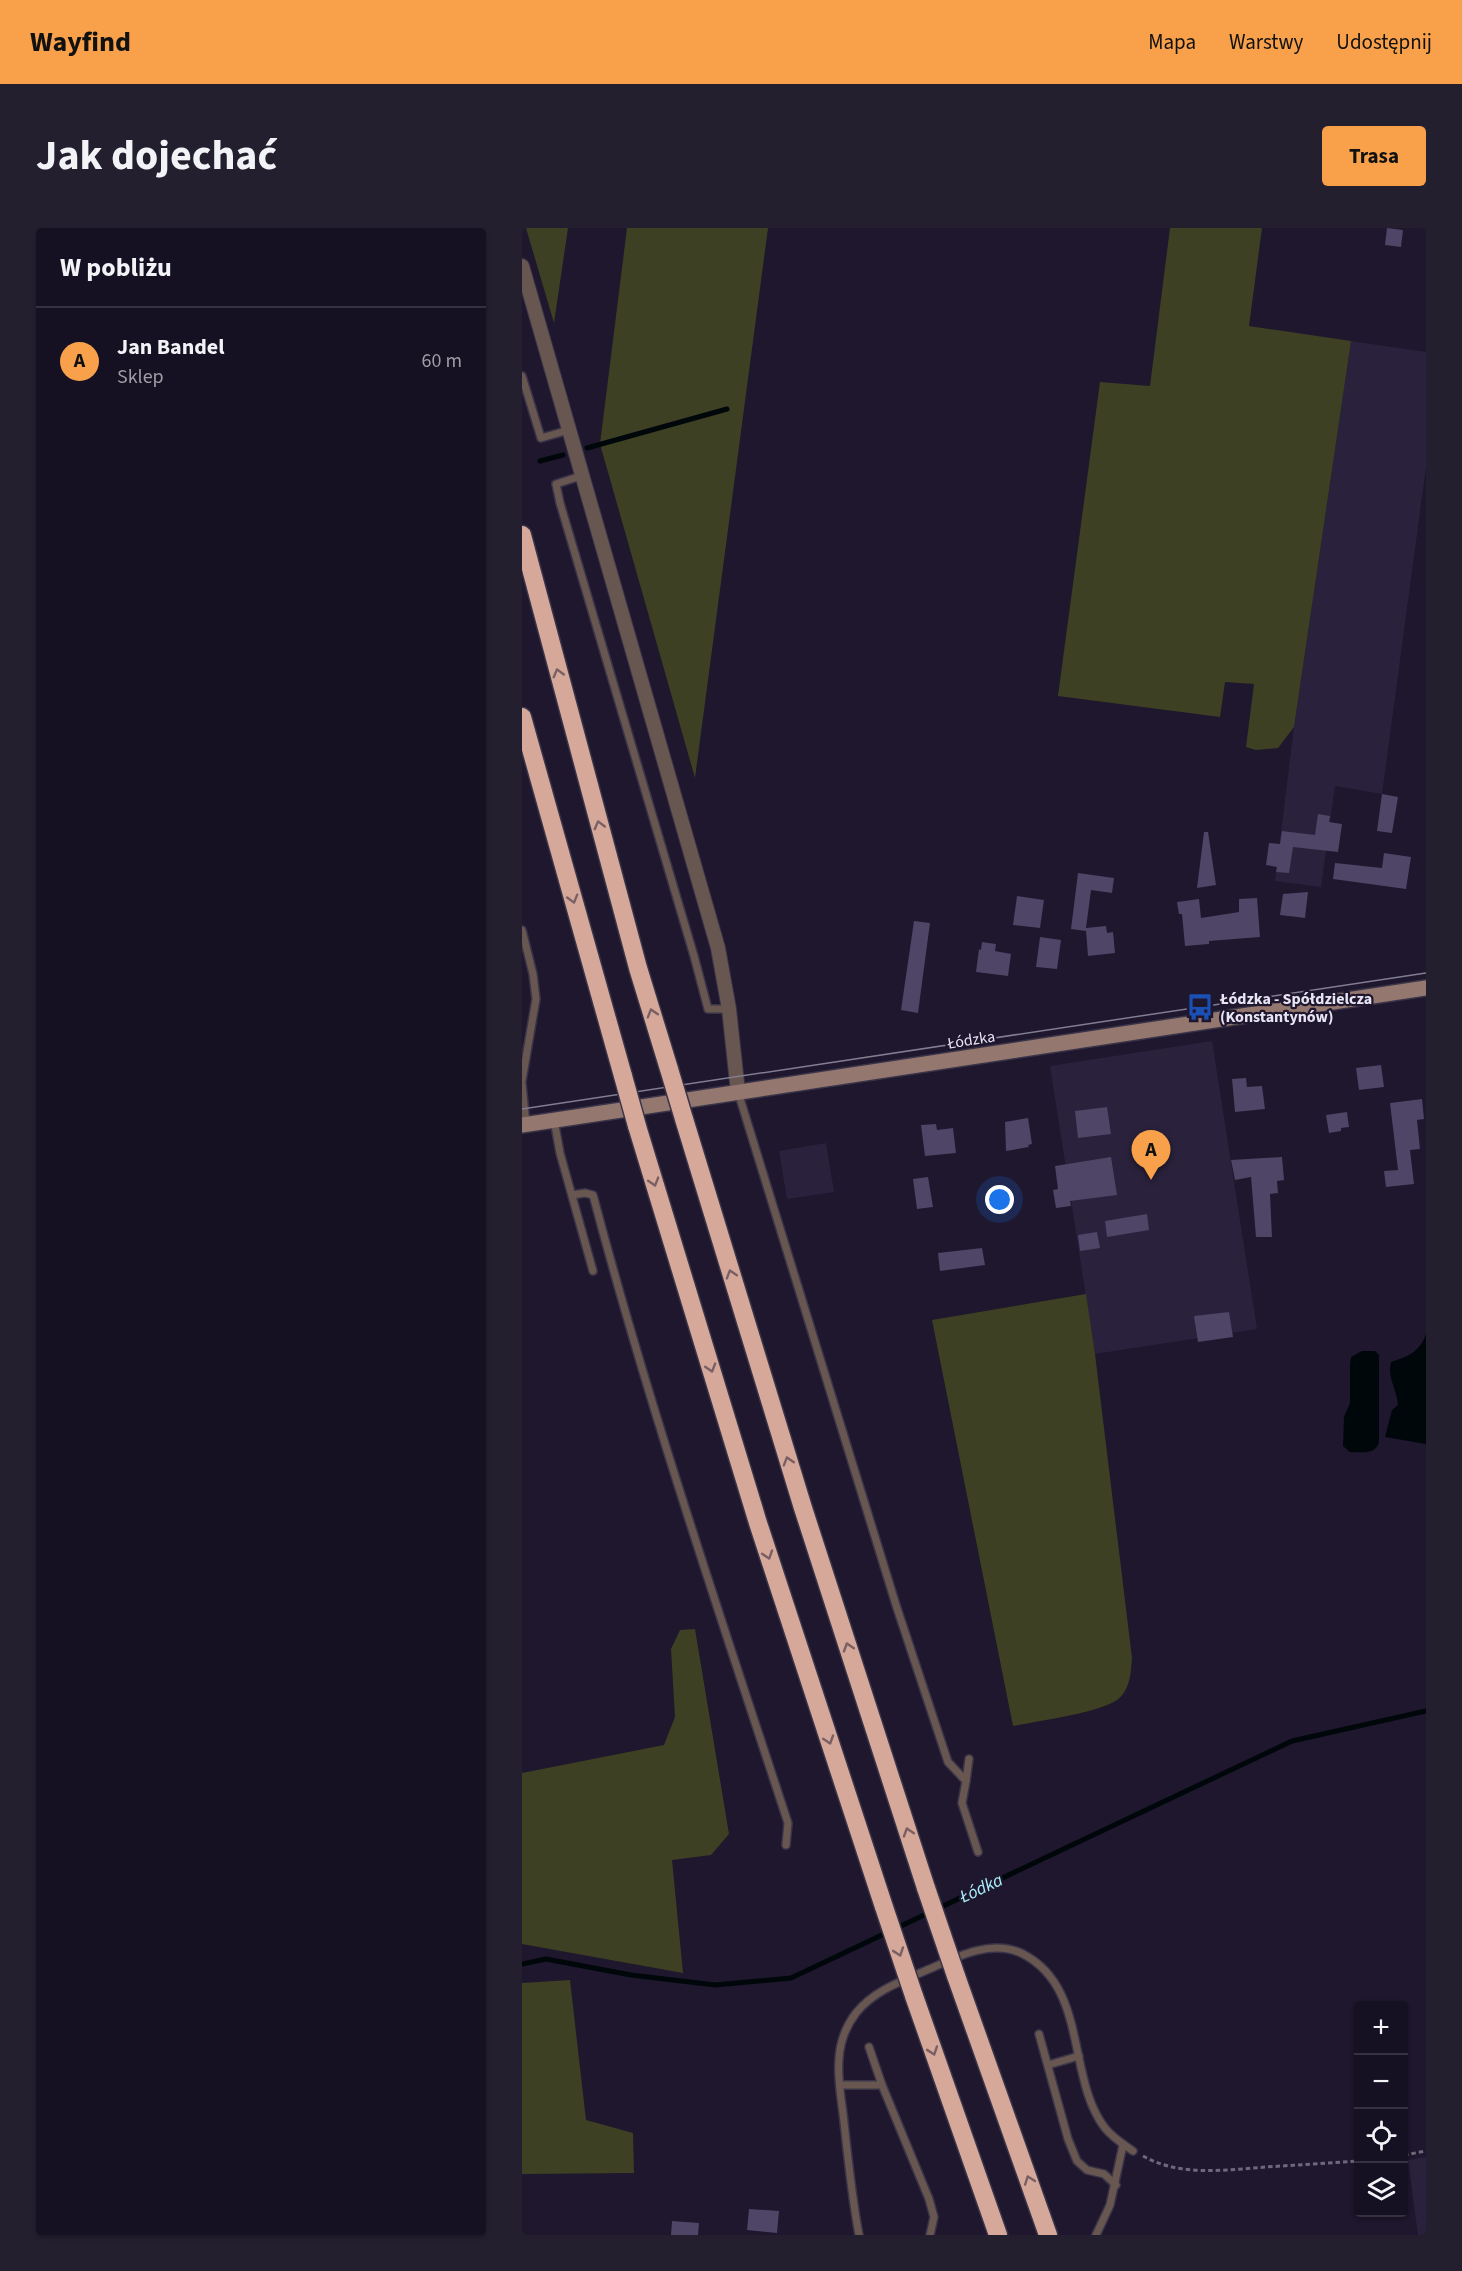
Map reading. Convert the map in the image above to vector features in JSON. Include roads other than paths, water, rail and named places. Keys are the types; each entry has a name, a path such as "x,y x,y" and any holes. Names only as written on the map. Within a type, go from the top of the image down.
{"highway":[{"path":"522,535 635,957 803,1508 926,1888 1048,2235"},
{"path":"522,717 637,1126 758,1523 884,1907 998,2235"}],"main road":[{"name":"Łódzka","path":"524,1124 1426,988"}],"street":[{"path":"522,266 718,948 729,1009 738,1092"}],"lane":[{"path":"522,376 541,438 568,430"},
{"path":"582,476 556,484 560,503 691,945 708,1010 729,1009"},
{"path":"522,930 533,974 536,999 522,1083 524,1124"},
{"path":"738,1092 896,1605 948,1762 966,1780"},
{"path":"554,1120 593,1271"},
{"path":"572,1195 585,1193 593,1195 613,1271 709,1581 788,1823 786,1845"},
{"path":"969,1759 962,1803 978,1852"},
{"path":"859,2235 840,2085 839,2058 844,2032 857,2011 889,1987 965,1953 985,1949 1004,1949 1020,1953 1049,1974 1068,2011 1094,2109 1104,2128 1133,2151"},
{"path":"1039,2034 1068,2139 1077,2161 1087,2170 1104,2174 1116,2185"},
{"path":"869,2047 882,2085 930,2199 934,2217 930,2235"},
{"path":"1048,2065 1079,2056"},
{"path":"840,2085 882,2085"},
{"path":"1096,2235 1110,2205 1124,2145"}],"waterway":[{"path":"587,448 727,409"},
{"path":"540,461 563,455"},
{"name":"Łódka","path":"522,1964 546,1959 631,1975 715,1985 791,1978 1292,1741 1426,1711"}],"tram line":[{"path":"522,1109 1426,973"}],"place":[{"name":"Łódzka - Spółdzielcza (Konstantynów)","path":"1200,1007"},
{"name":"Jan Bandel","path":"1151,1180"}]}
